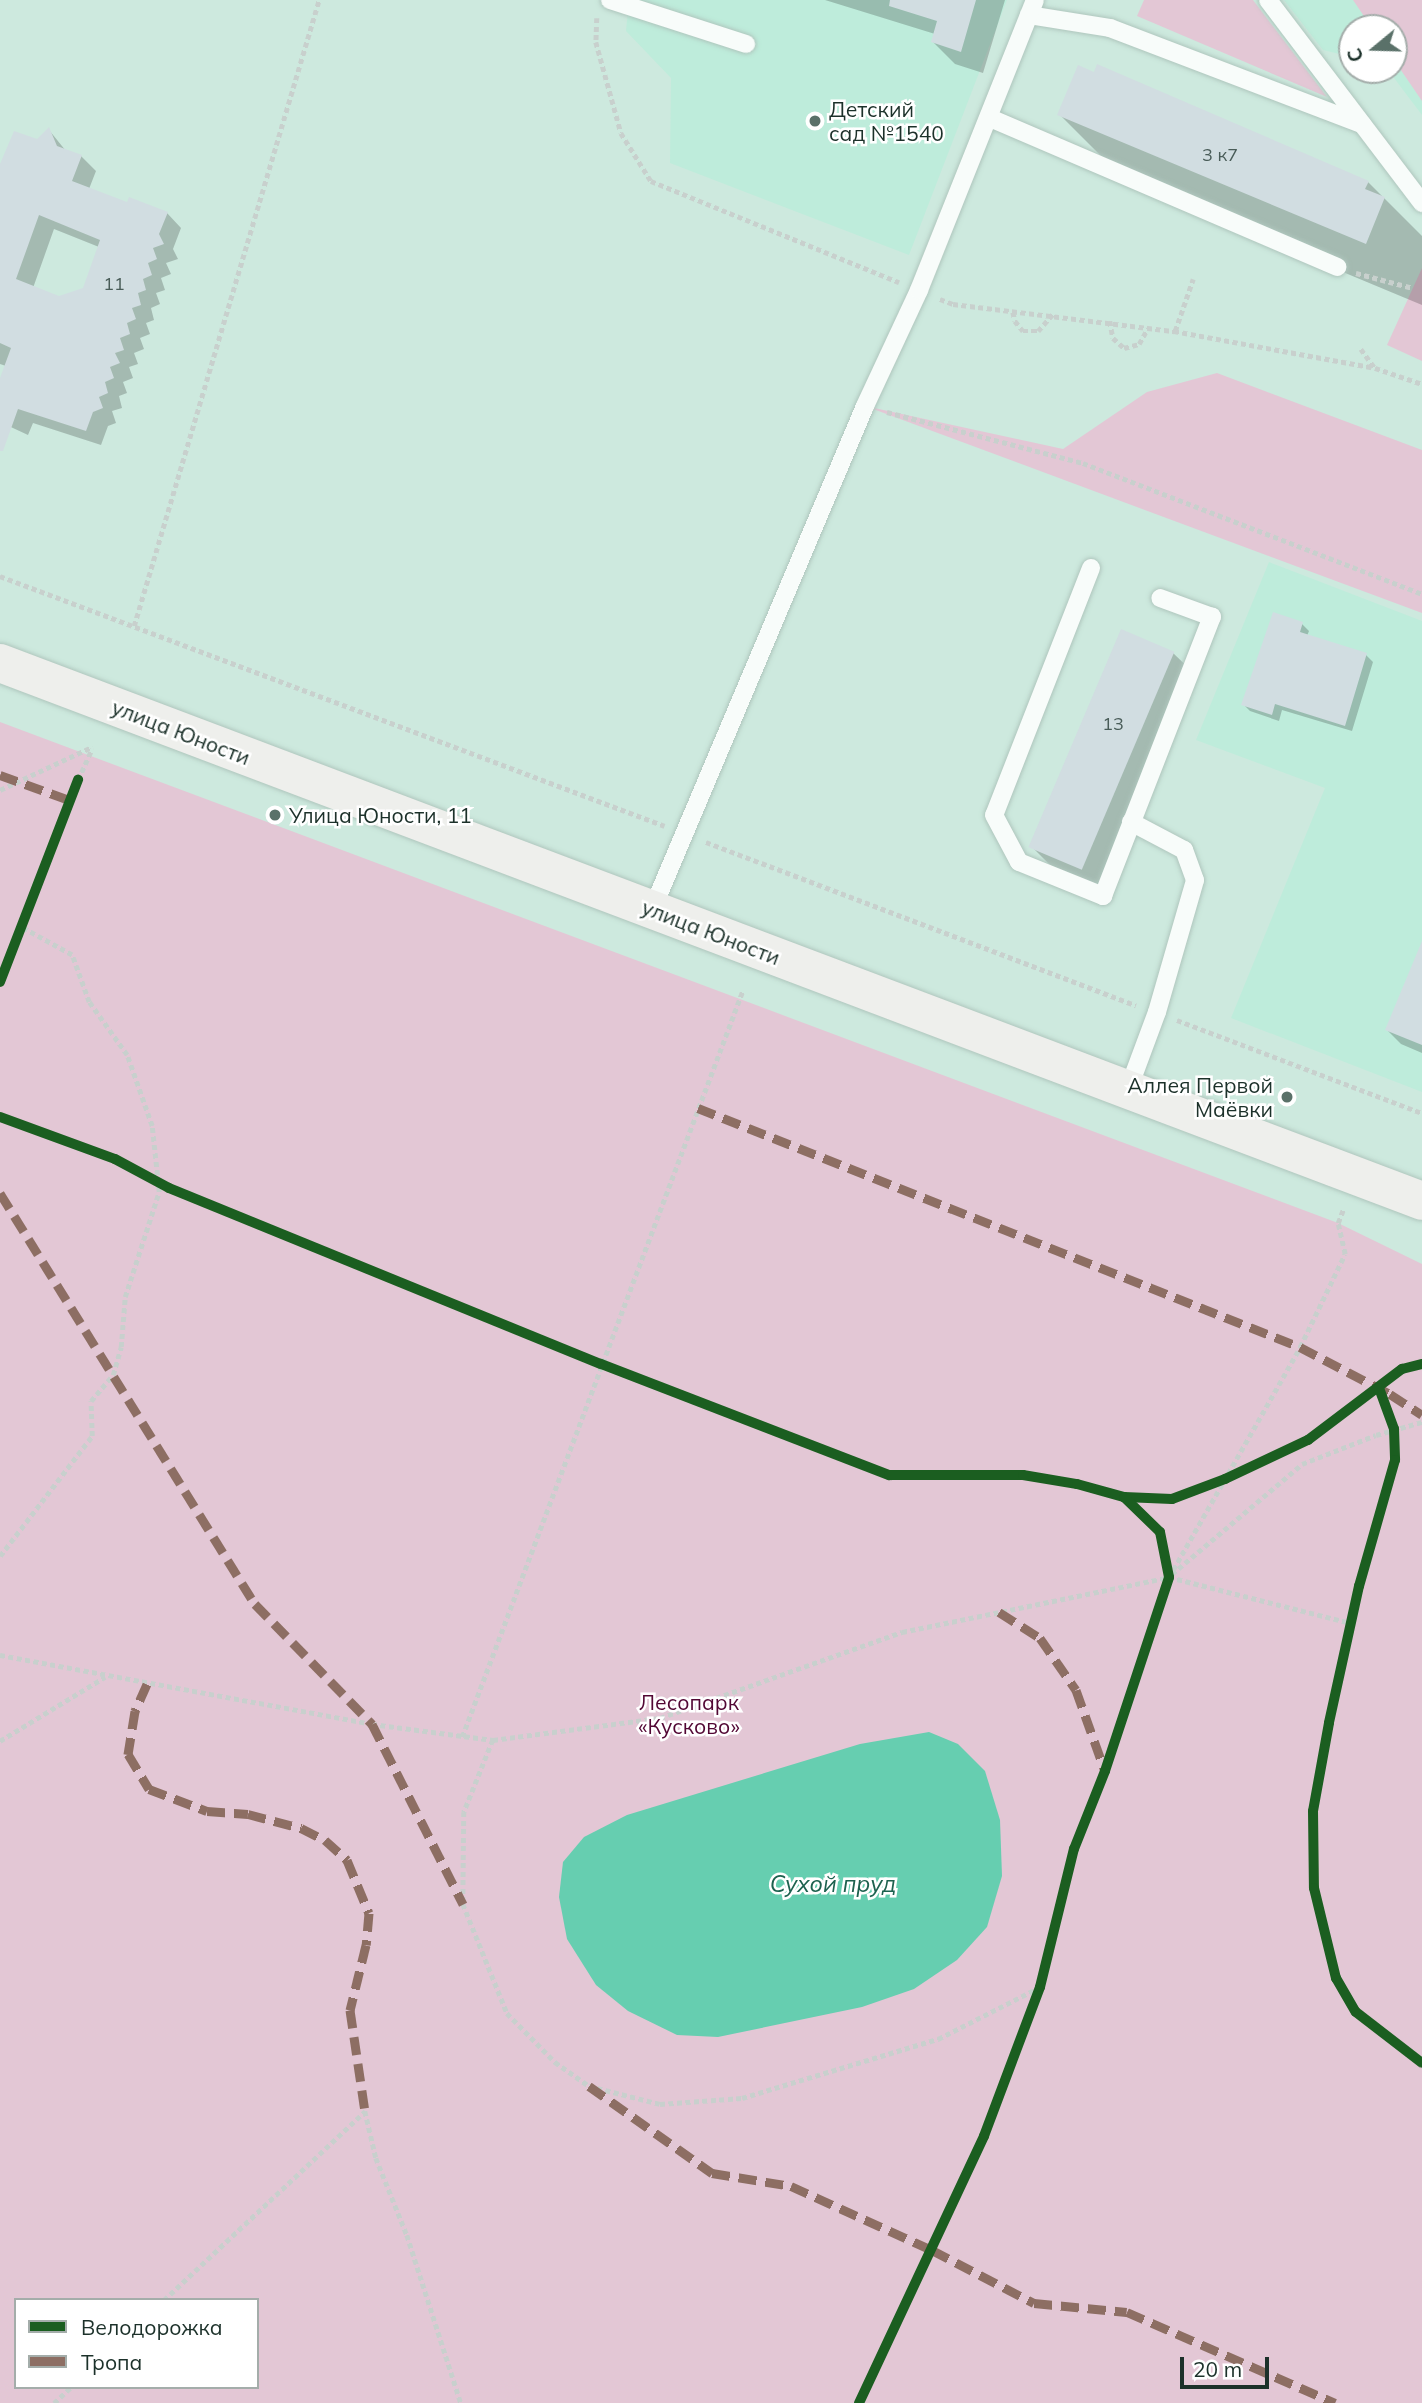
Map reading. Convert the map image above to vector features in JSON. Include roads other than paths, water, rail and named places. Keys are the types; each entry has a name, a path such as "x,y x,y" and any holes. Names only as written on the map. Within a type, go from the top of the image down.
{"main road":[{"name":"улица Юности","path":"0,663 1422,1202"}],"lane":[{"path":"610,0 746,44"},
{"path":"1268,0 1422,203"},
{"path":"652,910 865,406 919,290 1032,8 1110,28 1362,124"},
{"path":"990,118 1337,267"},
{"path":"1091,568 994,815 1019,862 1103,896 1212,617 1160,598"},
{"path":"1128,1090 1157,1012 1195,880 1184,850 1131,822"}],"water":[{"name":"Сухой пруд","path":"929,1732 958,1744 985,1771 1000,1820 1002,1876 987,1927 957,1960 914,1989 862,2007 718,2037 677,2035 628,2011 596,1985 567,1939 559,1897 563,1862 584,1837 627,1815 860,1744"}],"place":[{"name":"Детский сад №1540","path":"815,121"},
{"name":"Улица Юности, 11","path":"275,815"},
{"name":"Аллея Первой Маёвки","path":"1287,1097"}],"park label":[{"name":"Лесопарк «Кусково»","path":"689,1714"}]}
